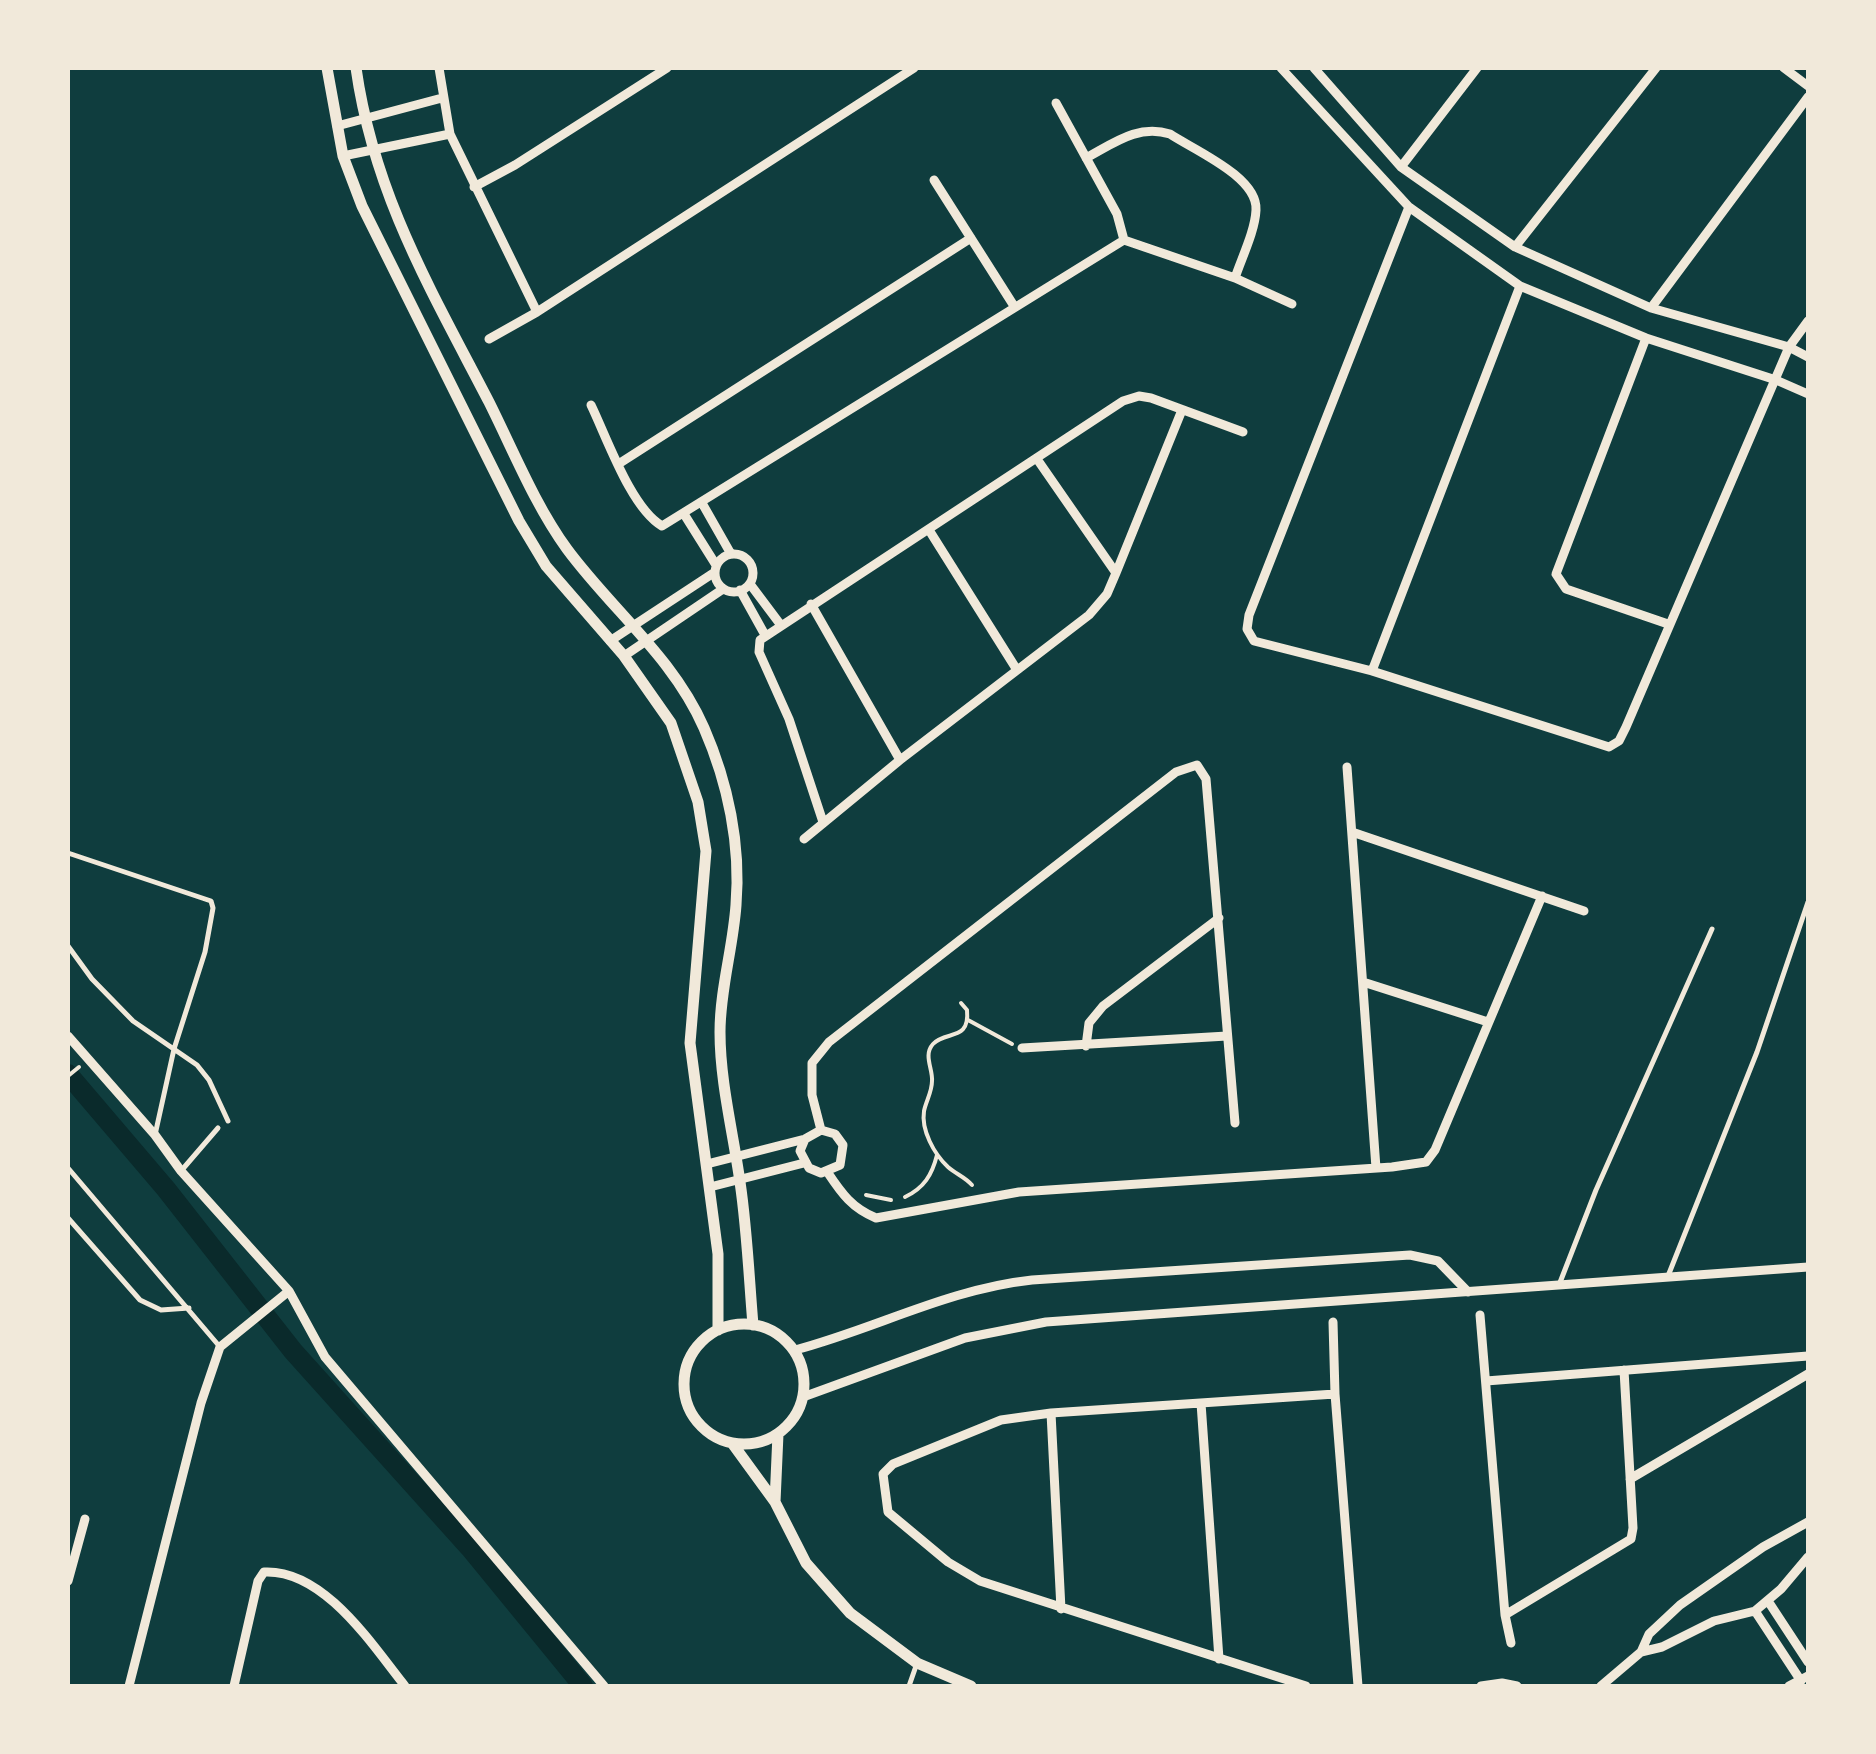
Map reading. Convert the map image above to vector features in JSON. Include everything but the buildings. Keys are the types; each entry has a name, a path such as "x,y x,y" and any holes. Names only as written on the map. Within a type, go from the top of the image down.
{"street":[{"path":"327,68 343,156 362,206 519,521 546,566 624,656 671,723 688,763 704,835 704,901 690,1043 718,1254 718,1330"},
{"path":"356,68 372,150 392,210 548,514 564,544 594,583 648,640 702,724 720,768 730,808 736,902 720,1035 740,1180 753,1324"},
{"path":"439,68 450,134 536,312"},
{"path":"474,187 515,166 668,68"},
{"path":"489,339 914,68"},
{"path":"1281,68 1409,207 1520,286 1646,338 1808,394"},
{"path":"1314,68 1401,166 1515,247 1651,308 1790,347 1808,356"},
{"path":"1401,166 1477,68"},
{"path":"1515,247 1656,68"},
{"path":"1784,68 1808,86"},
{"path":"337,126 442,98"},
{"path":"1651,308 1808,98"},
{"path":"1056,103 1118,214 1124,240"},
{"path":"1086,158 1132,134 1158,130 1242,179 1252,190 1256,213 1236,278"},
{"path":"343,156 450,134"},
{"path":"934,180 1014,306"},
{"path":"1409,207 1249,615 1247,630 1254,641 1372,671 1609,747 1619,741 1626,727 1790,347 1808,321"},
{"path":"620,463 971,238"},
{"path":"591,405 634,495 652,520 662,526 1124,240 1236,278 1292,304"},
{"path":"1372,671 1520,286"},
{"path":"1646,338 1556,574 1566,589 1668,624"},
{"path":"822,822 789,719 758,652 764,635 1123,401 1139,396 1243,432"},
{"path":"804,839 1089,615 1107,594 1182,410"},
{"path":"1036,460 1116,573"},
{"path":"624,656 723,589 740,590 750,584 753,572 749,560 731,554 702,503"},
{"path":"684,514 716,568 723,589"},
{"path":"930,530 1017,670"},
{"path":"610,641 731,554"},
{"path":"750,584 780,624"},
{"path":"740,590 764,635"},
{"path":"811,604 900,760"},
{"path":"821,1130 812,1095 812,1063 828,1042 1176,772 1198,765 1206,779 1235,1123"},
{"path":"1347,766 1376,1168"},
{"path":"1352,832 1584,911"},
{"path":"828,1172 845,1199 876,1218 980,1198 1426,1162 1542,896"},
{"path":"1086,1046 1089,1022 1103,1006 1218,918"},
{"path":"1362,982 1488,1022"},
{"path":"68,1036 155,1134 181,1171 289,1291 325,1357 604,1686"},
{"path":"1022,1048 1227,1036"},
{"path":"707,1164 805,1139 821,1130 834,1134 844,1152 840,1164 828,1172 814,1172 804,1163 800,1151 805,1139"},
{"path":"710,1188 804,1163"},
{"path":"795,1350 845,1337 950,1296 1032,1280 1410,1255 1438,1261 1468,1292"},
{"path":"803,1397 964,1338 1046,1322 1808,1267"},
{"path":"129,1686 196,1420 220,1347 289,1291"},
{"path":"1480,1316 1505,1615 1511,1643"},
{"path":"1334,1322 1335,1394 1358,1686"},
{"path":"753,1324 773,1331 795,1350 803,1369 803,1397 798,1411 778,1434 764,1441 732,1442 706,1430 689,1407 685,1394 687,1365 693,1352 718,1330 753,1324"},
{"path":"1486,1381 1808,1356"},
{"path":"1505,1615 1631,1539 1624,1370"},
{"path":"1630,1479 1808,1374"},
{"path":"1306,1686 980,1581 948,1562 888,1512 883,1474 893,1464 1001,1420 1051,1413 1335,1394"},
{"path":"1201,1403 1218,1659"},
{"path":"1051,1413 1061,1608"},
{"path":"775,1502 778,1434"},
{"path":"732,1442 775,1502 806,1563 850,1614 917,1663 971,1686"},
{"path":"68,1580 72,1546 85,1519"},
{"path":"1641,1652 1648,1634 1680,1605 1763,1546 1808,1522"},
{"path":"1600,1686 1641,1652 1662,1647 1714,1621 1755,1611 1808,1556"},
{"path":"234,1686 258,1581 264,1572 310,1584 328,1594 400,1684"},
{"path":"1768,1601 1808,1662"},
{"path":"1755,1611 1805,1678 1788,1686"},
{"path":"1481,1686 1518,1686"}],"lane":[{"path":"68,853 210,901 213,908 155,1134"},
{"path":"1668,1276 1757,1052 1808,902"},
{"path":"1558,1285 1712,929"},
{"path":"68,946 133,1021 202,1071 228,1122"},
{"path":"181,1171 218,1128"},
{"path":"69,1172 220,1347"},
{"path":"68,1218 140,1300 161,1310 189,1308"},
{"path":"909,1686 917,1663"}],"path":[{"path":"961,1003 968,1020 1022,1048"},
{"path":"968,1020 959,1034 936,1041 930,1048 932,1083 924,1114 926,1133 937,1156 969,1180 980,1198"},
{"path":"932,1173 937,1156"},
{"path":"845,1199 871,1195 890,1200 908,1196 932,1173 949,1168"}],"waterway":[{"path":"68,1074 166,1189 293,1351 470,1548 583,1686"}]}
